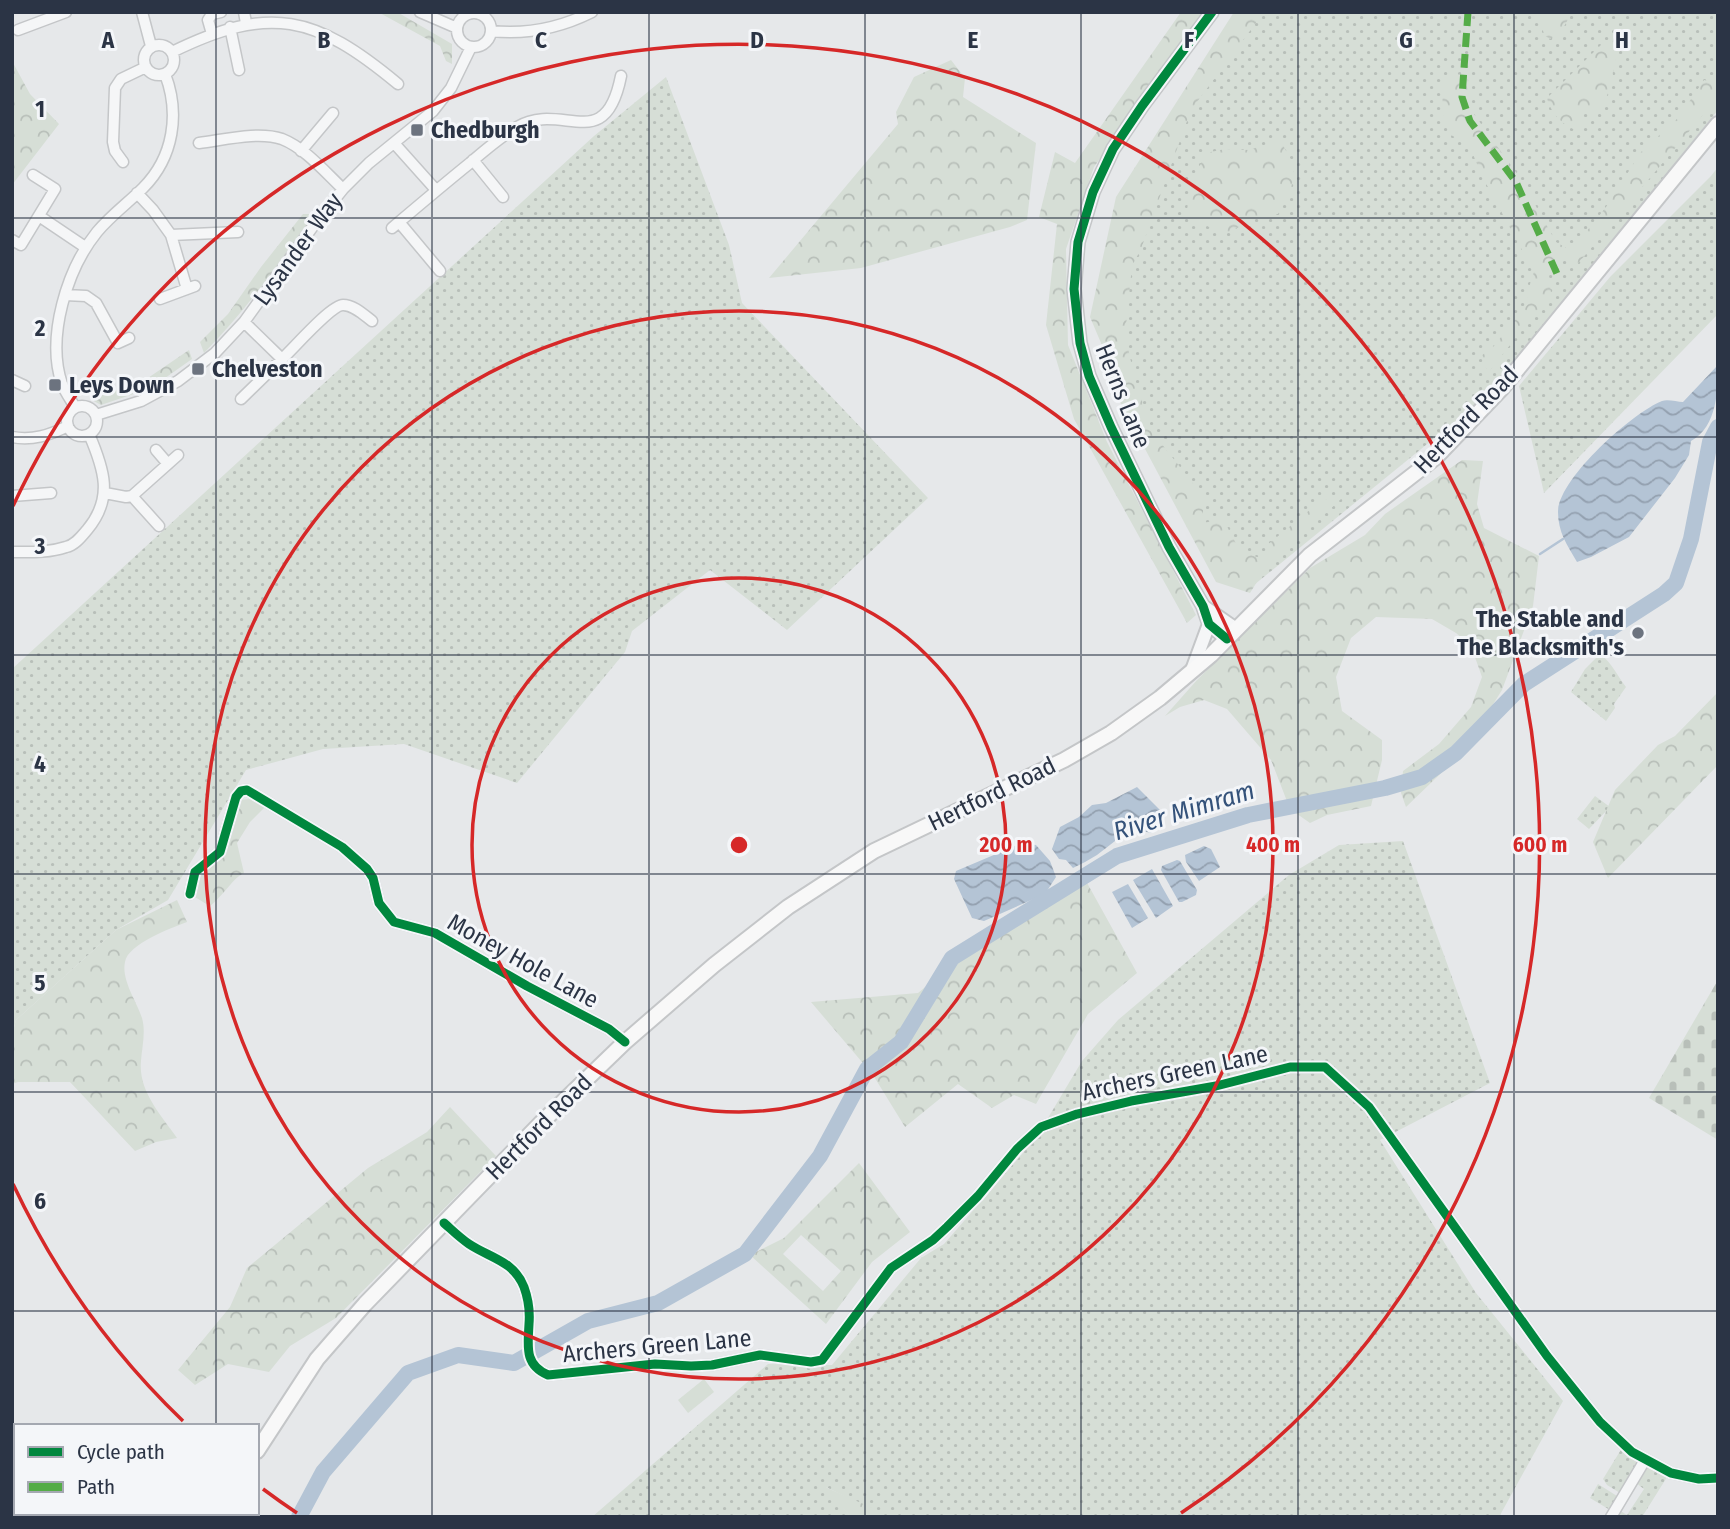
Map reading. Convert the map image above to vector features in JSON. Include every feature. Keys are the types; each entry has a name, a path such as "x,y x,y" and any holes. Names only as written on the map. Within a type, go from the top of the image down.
{"main road":[{"name":"Hertford Road","path":"259,1448 317,1359 365,1304 541,1123 625,1042 713,965 788,907 874,851 1064,760 1111,733 1190,674 1310,555 1436,457 1487,405 1718,124"}],"street":[{"path":"18,30 43,16 66,12"},
{"path":"142,12 151,46 144,58 146,68 152,74 165,74 173,67 172,52 165,45 151,46"},
{"path":"212,34 208,20 212,14 221,12"},
{"path":"421,12 457,28"},
{"path":"491,31 547,29 593,12"},
{"name":"Herns Lane","path":"1209,624 1203,606 1169,547 1089,376 1080,343 1074,289 1078,242 1093,192 1113,149 1212,12"},
{"path":"475,13 489,21 491,31 482,45 471,47 462,42 457,28 461,19 475,13"},
{"path":"172,52 245,18 292,24 319,32 363,56 398,84"},
{"path":"230,27 239,70"},
{"name":"Lysander Way","path":"96,415 141,401 178,382 215,353 244,322 342,188 433,111 451,88 471,47"},
{"path":"123,162 115,151 113,142 115,88 121,79 146,68"},
{"path":"75,407 62,383 58,356 58,323 65,295 85,247 107,220 137,193 160,166 170,143 174,119 174,103 165,74"},
{"path":"440,271 395,225 519,125 546,119 590,122 600,118 613,104 621,76"},
{"path":"301,151 333,113"},
{"path":"199,143 266,136 284,140 301,151 342,188"},
{"path":"394,143 436,190"},
{"path":"473,160 503,197"},
{"path":"12,240 21,245 55,190 33,175"},
{"path":"137,193 171,235 191,288 160,299"},
{"path":"39,216 85,247"},
{"path":"171,235 238,232"},
{"path":"65,295 86,296 96,303 117,343 129,338"},
{"path":"241,399 331,309 343,305 355,309 372,321"},
{"path":"244,322 282,359"},
{"path":"12,380 25,386"},
{"path":"84,406 96,415 95,428 89,434 77,435 68,426 67,417 75,407 84,406"},
{"path":"12,437 21,439 50,436 68,426"},
{"path":"12,552 44,552 70,547 95,520 105,493 101,462 89,434"},
{"path":"156,450 168,464"},
{"path":"105,493 132,496 178,455"},
{"path":"12,496 51,493"},
{"path":"132,496 159,526"},
{"name":"Herns Lane","path":"1203,606 1232,634"},
{"path":"1190,674 1209,624 1232,634"},
{"name":"Money Hole Lane","path":"190,894 195,872 220,852 236,797 240,791 247,790 342,847 367,869 373,878 379,903 394,922 435,933 609,1029 625,1042"},
{"name":"Archers Green Lane","path":"444,1223 469,1244 508,1264 517,1275 523,1284 529,1309 528,1351 534,1366 548,1375 666,1363 712,1365 760,1355 811,1362 822,1360 891,1268 940,1234 978,1196 1017,1149 1041,1127 1077,1114 1131,1101 1216,1086 1290,1068 1325,1067 1368,1107 1547,1356 1617,1440 1645,1461 1671,1473 1687,1477 1718,1478"},
{"path":"1611,1517 1645,1461"}],"green space":[{"path":"378,12 397,12 452,44 452,64 446,61 440,46"},
{"path":"1181,12 1204,12 1094,167 1066,249 1068,345 1107,442 1196,615 1187,623 1074,419 1046,325 1057,224 1039,217 1055,152 1075,163"},
{"path":"1234,12 1264,12 1191,110 1141,249 1132,266 1125,335 1136,384 1153,433 1203,496 1203,523 1223,519 1240,551 1257,557 1266,554 1266,546 1323,499 1341,499 1265,569 1250,593 1216,582 1112,387 1101,343 1090,317 1116,197"},
{"path":"1256,12 1718,12 1718,110 1485,397 1249,589 1180,513 1109,374 1116,270 1160,141"},
{"path":"1539,12 1572,12 1561,32 1550,39 1544,35"},
{"path":"1617,37 1622,45 1614,64 1612,83 1600,113 1589,111 1584,106 1579,112 1579,131 1573,129 1555,114 1547,98 1605,41"},
{"path":"951,60 965,78 963,97 1036,143 1027,220 861,268 769,278 898,124 896,112 914,77"},
{"path":"12,61 30,94 59,124 12,185"},
{"path":"1467,74 1471,110 1520,178 1556,242 1570,250 1606,207 1641,152 1678,118 1704,80 1713,82 1718,97 1576,266 1560,258 1548,266 1551,293 1488,373 1481,356 1493,347 1528,304 1528,290 1534,272 1483,178 1469,145 1451,135 1444,123 1441,76"},
{"path":"666,77 729,245 742,303 928,498 787,630 710,570 632,631 625,652 517,783 404,744 323,749 246,770 168,900 116,930 16,1020 12,1035 12,669 594,136"},
{"path":"1280,140 1294,165 1291,191 1278,214 1259,217 1225,234 1196,221 1187,211 1190,186 1206,153 1225,149 1249,150"},
{"path":"1718,167 1718,314 1544,493 1519,386 1610,277"},
{"path":"303,214 314,214 262,286 204,353 200,342 228,314"},
{"path":"189,350 192,359 151,388 101,405 90,399 142,382"},
{"path":"1462,460 1483,461 1477,504 1484,528 1539,556 1533,606 1502,690 1464,751 1406,807 1401,793 1403,771 1439,744 1471,707 1482,677 1471,646 1456,633 1432,619 1376,617 1351,638 1336,677 1342,711 1382,740 1382,760 1371,806 1327,815 1310,823 1290,809 1271,760 1227,709 1204,700 1180,707 1165,716 1197,680 1310,568 1365,535 1385,514"},
{"path":"1600,654 1626,687 1606,721 1571,692 1585,669"},
{"path":"1718,692 1718,765 1608,878 1593,842 1615,790 1658,745 1675,736"},
{"path":"1595,796 1610,807 1589,829 1577,819"},
{"path":"251,799 265,807 250,822 237,843 244,873 210,906 193,896 200,875 225,855 240,800"},
{"path":"1403,841 1490,1083 1380,1140 1476,1293 1563,1401 1499,1517 886,1517 826,1487 851,1517 592,1517 768,1364 832,1365 921,1258 944,1244 1036,1138 1082,1061 1118,1020 1289,875 1339,845"},
{"path":"1086,881 1137,973 1088,1014 1036,1104 1014,1095 992,1108 958,1084 905,1127 873,1075 811,1002 918,993 973,948"},
{"path":"177,900 187,922 142,943 128,955 125,962 127,983 143,1023 143,1082 152,1102 177,1138 156,1142 135,1151 70,1082 12,1084 12,1035 16,1020 116,930"},
{"path":"1718,980 1718,1140 1649,1098"},
{"path":"450,1107 496,1156 336,1318 290,1346 269,1372 228,1364 195,1385 178,1370 230,1307 247,1268 368,1168 427,1132"},
{"path":"859,1163 910,1232 872,1262 826,1324 750,1255 784,1238","holes":["801,1235 841,1271 823,1291 783,1254"]},
{"path":"704,1379 714,1392 688,1413 678,1400"},
{"path":"1622,1448 1639,1463 1620,1493 1603,1479"},
{"path":"1648,1466 1669,1474 1642,1517 1615,1517 1619,1510 1627,1515 1644,1489 1636,1483"},
{"path":"1598,1484 1617,1496 1618,1499 1610,1510 1590,1498"},
{"path":"823,1486 879,1511 886,1517 851,1517"}],"water":[{"path":"1718,362 1717,395 1711,417 1707,426 1691,441 1689,455 1675,478 1629,537 1577,562 1564,538 1558,519 1561,498 1570,482 1599,449 1633,419 1662,401 1683,402"},
{"path":"1137,787 1160,810 1163,820 1151,833 1143,831 1128,834 1073,868 1066,860 1059,859 1052,849 1060,827 1079,817 1092,805 1106,803"},
{"path":"1022,843 1036,845 1050,861 1056,877 1045,894 984,921 972,918 954,879 956,871"},
{"path":"1204,846 1211,849 1220,867 1199,881 1186,862 1185,855"},
{"path":"1177,860 1197,890 1196,895 1182,902 1179,902 1161,870 1162,866"},
{"path":"1152,869 1173,906 1156,918 1133,880"},
{"path":"1128,884 1148,918 1132,928 1112,892"}],"waterway":[{"name":"River Mimram","path":"299,1517 323,1472 408,1373 458,1355 514,1363 588,1321 658,1303 745,1254 820,1156 867,1069 901,1042 952,958 1117,856 1248,815 1385,788 1422,777 1456,753 1524,684 1664,594 1676,583 1691,539 1710,442 1718,427"},
{"path":"1540,554 1563,539"}],"marked path":[{"path":"1468,12 1462,97 1470,121 1516,182 1558,276"}],"cycle path":[{"path":"1212,12 1113,149 1093,192 1078,242 1074,289 1080,343 1089,376 1111,427 1169,547 1203,606 1209,624 1227,639"},
{"path":"190,894 195,872 220,852 236,797 241,791 247,790 342,847 367,869 373,878 379,903 394,922 435,933 609,1029 625,1042"},
{"path":"444,1223 469,1244 508,1266 520,1278 528,1305 529,1354 535,1366 548,1375 655,1364 712,1365 760,1355 811,1362 822,1360 891,1268 933,1240 947,1227 978,1196 1017,1149 1041,1127 1077,1114 1216,1086 1290,1067 1325,1067 1369,1107 1547,1356 1600,1422 1632,1452 1671,1473 1699,1479 1718,1478"}],"place":[{"name":"Chedburgh","path":"417,130"},
{"name":"Chelveston","path":"198,369"},
{"name":"Leys Down","path":"55,385"},
{"name":"The Stable and The Blacksmith's","path":"1638,633"}]}
